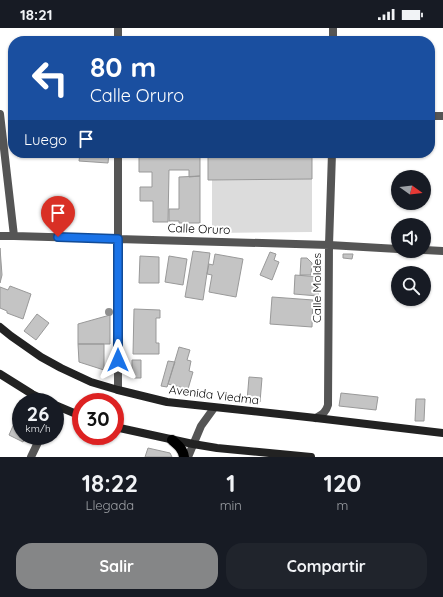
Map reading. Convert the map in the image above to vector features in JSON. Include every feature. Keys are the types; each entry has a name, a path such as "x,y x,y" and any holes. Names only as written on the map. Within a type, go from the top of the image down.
{"main road":[{"name":"Avenida Viedma","path":"0,327 10,336 41,357 91,382 167,402 443,433"},
{"path":"0,374 30,393"},
{"path":"124,429 217,448 311,457"},
{"path":"172,440 183,452 184,457"}],"street":[{"path":"0,114 14,236"},
{"path":"118,158 118,390"},
{"name":"Calle Moldes","path":"316,418 327,410 328,405 329,245 332,158"},
{"name":"Calle Oruro","path":"0,236 329,245 391,249"},
{"path":"431,250 443,251"},
{"path":"188,457 201,426 214,408"},
{"path":"32,457 37,445"}],"shaded area":[{"path":"312,179 312,232 212,233 212,180"}],"building":[{"path":"79,158 108,158 108,163 79,161"},
{"path":"139,158 200,158 200,176 189,177 189,170 169,170 168,222 153,222 153,201 140,201 140,187 152,187 152,172 139,172"},
{"path":"208,158 312,158 312,179 208,180"},
{"path":"200,176 200,223 179,223 179,221 169,221 169,209 179,209 179,177"},
{"path":"0,248 2,275 0,283"},
{"path":"193,251 210,253 203,300 185,297"},
{"path":"270,252 276,254 274,260 279,262 272,280 260,275"},
{"path":"215,254 243,259 236,297 209,292 212,275 207,274 209,264 213,265"},
{"path":"343,254 353,254 352,259 343,258"},
{"path":"140,256 159,257 159,283 139,283"},
{"path":"169,256 187,259 183,285 165,282"},
{"path":"301,258 307,258 312,263 311,275 300,275"},
{"path":"295,275 320,277 318,296 294,294"},
{"path":"10,286 31,294 23,319 7,313 7,311 0,308 0,287 8,290"},
{"path":"272,297 313,300 312,327 270,324"},
{"path":"134,309 160,310 160,318 156,318 156,343 159,343 159,354 133,354"},
{"path":"37,314 49,323 36,340 24,331"},
{"path":"110,315 110,344 78,344 78,324"},
{"path":"78,344 104,344 104,370 79,362"},
{"path":"179,347 190,350 187,360 191,361 189,371 193,372 188,389 168,384"},
{"path":"132,360 141,360 141,378 132,378"},
{"path":"168,361 175,362 167,387 161,386"},
{"path":"249,377 262,378 260,402 247,401"},
{"path":"341,393 378,397 376,410 339,406"},
{"path":"416,399 425,399 424,421 415,421"},
{"path":"12,428 12,436 9,435"},
{"path":"148,448 170,453 172,457 145,457"}],"route":[{"path":"58,237 118,239 118,360"}]}
